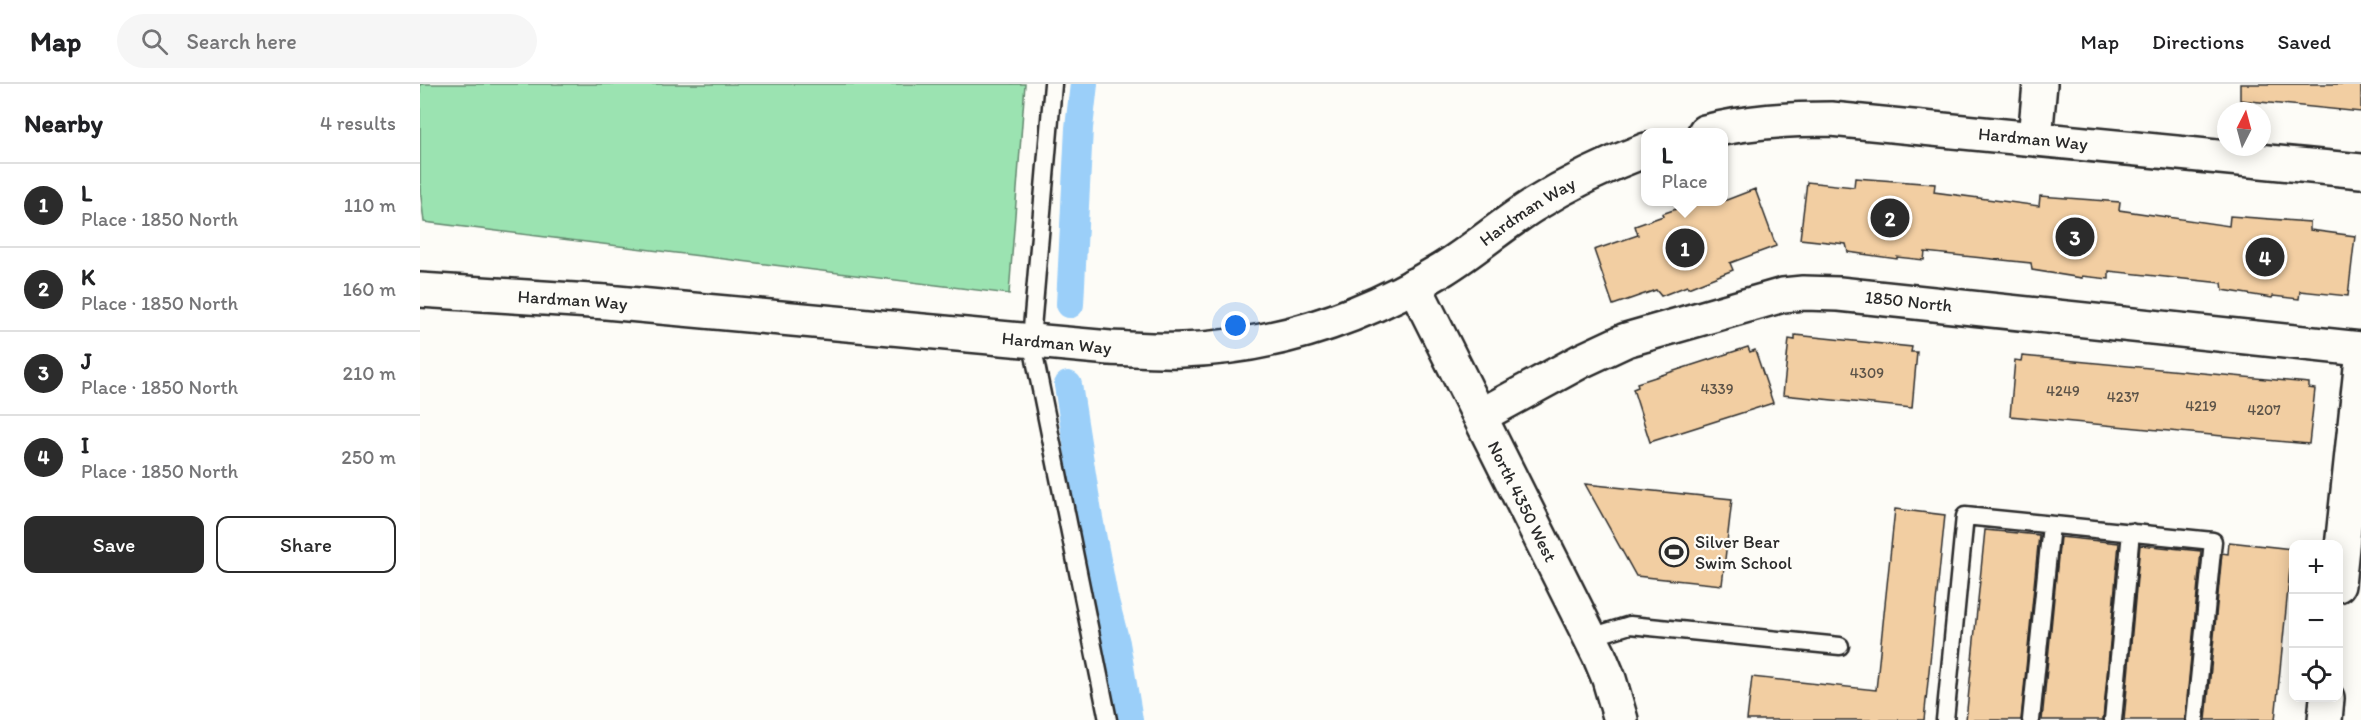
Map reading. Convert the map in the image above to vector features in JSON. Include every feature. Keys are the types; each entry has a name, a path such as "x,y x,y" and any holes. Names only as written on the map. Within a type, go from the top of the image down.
{"street":[{"path":"2035,138 2040,84"},
{"name":"Hardman Way","path":"1726,128 1757,122 1831,119 2361,171"},
{"name":"Hardman Way","path":"420,290 606,302 1110,348 1163,350 1211,348 1248,343 1325,325 1388,300 1458,259 1531,206 1599,168 1641,152"},
{"name":"North 4350 West","path":"1414,285 1591,637 1609,679 1621,720"},
{"name":"1850 North","path":"1480,416 1581,361 1626,340 1763,300 1803,293 1839,294 2361,349"},
{"path":"2346,576 2361,368"},
{"path":"2325,720 2327,702"}],"lane":[{"path":"1053,84 1032,340 1108,720"},
{"path":"1945,720 1965,516 2213,541 2195,720"},
{"path":"2031,720 2051,525"},
{"path":"2113,720 2131,532"},
{"path":"1591,637 1630,625 1840,646"}],"green space":[{"path":"420,84 1025,84 1009,294 424,222 420,188"}],"building":[{"path":"2240,84 2361,84 2361,112 2240,100"},
{"path":"1855,178 1935,184 1934,192 2039,206 2040,196 2120,202 2119,210 2229,226 2230,216 2310,222 2310,230 2355,236 2348,296 2300,291 2299,299 2273,296 2272,298 2223,290 2222,283 2109,271 2109,279 2082,276 2082,278 2032,270 2031,263 1925,252 1924,260 1897,257 1897,259 1848,252 1846,244 1800,239 1807,182 1854,187"},
{"path":"1755,189 1776,246 1730,263 1733,270 1688,288 1687,286 1661,296 1656,290 1613,305 1594,250 1638,235 1635,226 1663,216 1662,214 1685,206 1728,206 1728,199"},
{"path":"1795,335 1912,347 1911,352 1917,352 1912,408 1783,395 1789,339 1795,340"},
{"path":"1748,347 1750,352 1755,350 1773,403 1650,442 1633,389 1638,387 1637,383"},
{"path":"2022,356 2309,383 2309,388 2315,389 2309,444 2010,416 2015,360 2021,361"},
{"name":"Silver Bear Swim School","path":"1585,484 1732,499 1722,585 1636,576"},
{"path":"1895,509 1945,515 1924,720 1747,720 1752,677 1876,690"},
{"path":"1985,530 2039,535 2021,720 1966,720"},
{"path":"2060,537 2119,543 2103,720 2042,720"},
{"path":"2229,542 2289,549 2289,579 2275,720 2206,720 2222,553 2228,554"},
{"path":"2140,545 2201,551 2185,720 2124,720"}],"waterway":[{"path":"1070,304 1079,128 1084,84"},
{"path":"1068,385 1088,513 1104,597 1116,643 1129,720"}],"place":[{"name":"K","path":"1890,218"},
{"name":"J","path":"2075,237"},
{"name":"L","path":"1685,248"},
{"name":"I","path":"2265,257"},
{"name":"Silver Bear Swim School","path":"1674,552"}]}
